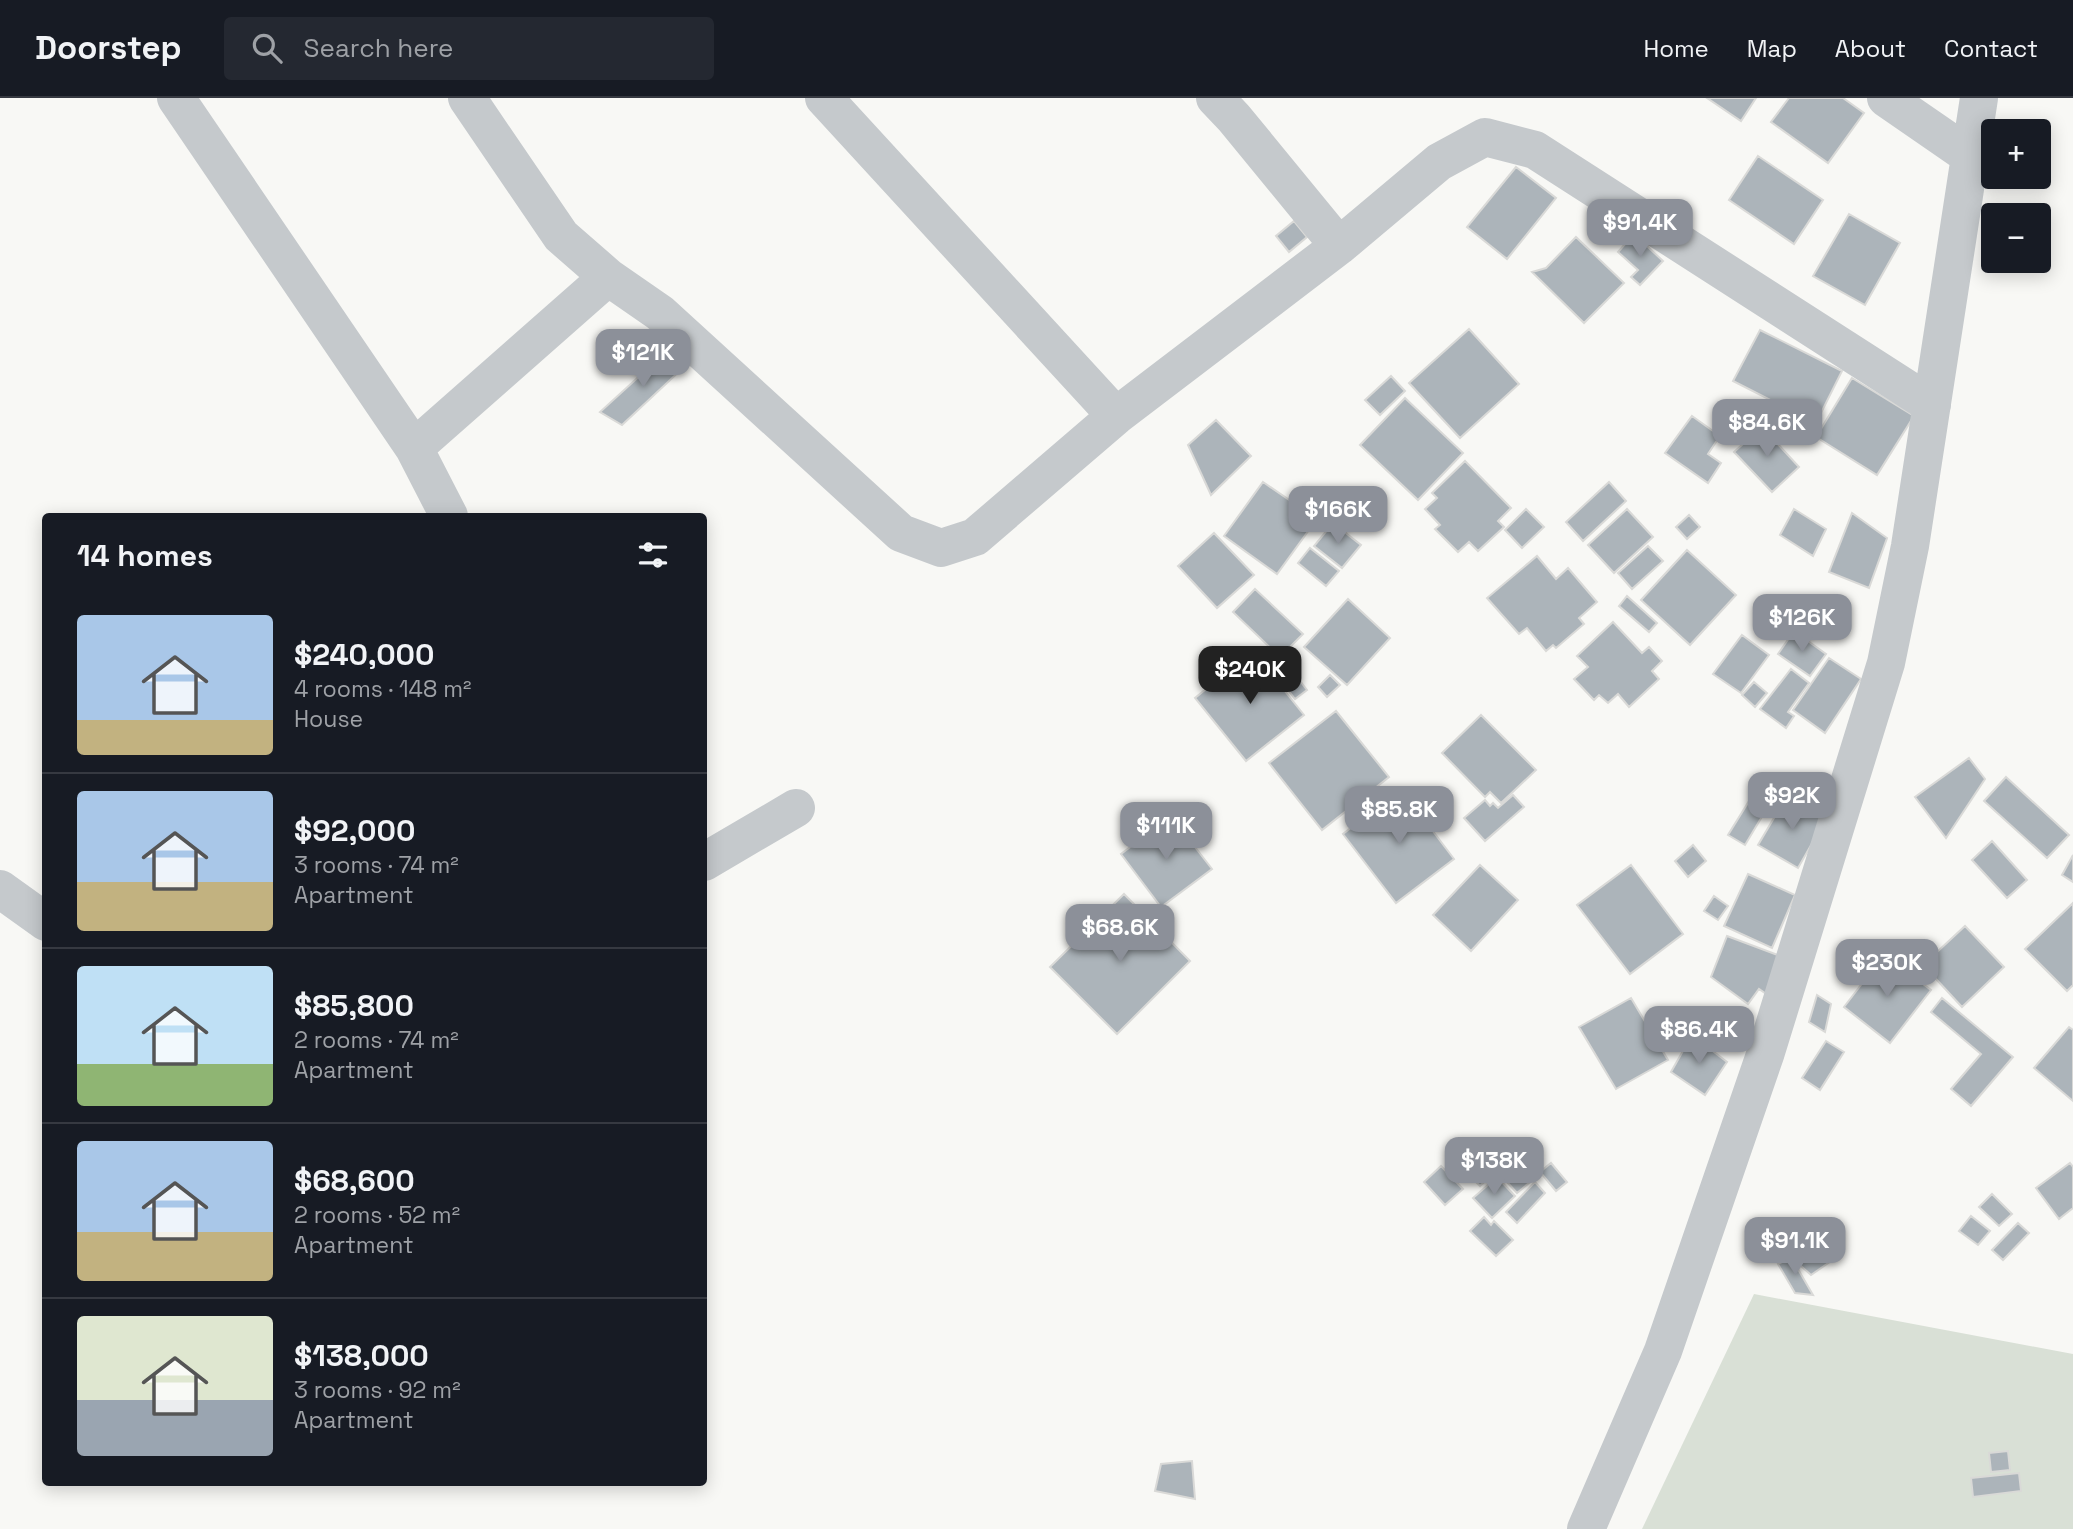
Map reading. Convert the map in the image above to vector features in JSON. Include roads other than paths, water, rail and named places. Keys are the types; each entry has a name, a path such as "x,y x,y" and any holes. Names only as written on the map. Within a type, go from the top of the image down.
{"street":[{"path":"176,98 414,448 447,513"},
{"path":"467,98 561,236 608,277 660,313 901,533 942,548 975,537 1116,416 1339,246 1438,162 1485,137 1535,150 1931,405"},
{"path":"824,98 1116,416"},
{"path":"1215,98 1339,246"},
{"path":"1886,98 1970,156"},
{"path":"1586,1529 1663,1351 1766,1052 1886,663 1910,546 1979,98"},
{"path":"414,448 608,277"},
{"path":"707,860 796,808"},
{"path":"0,889 42,919"}]}
